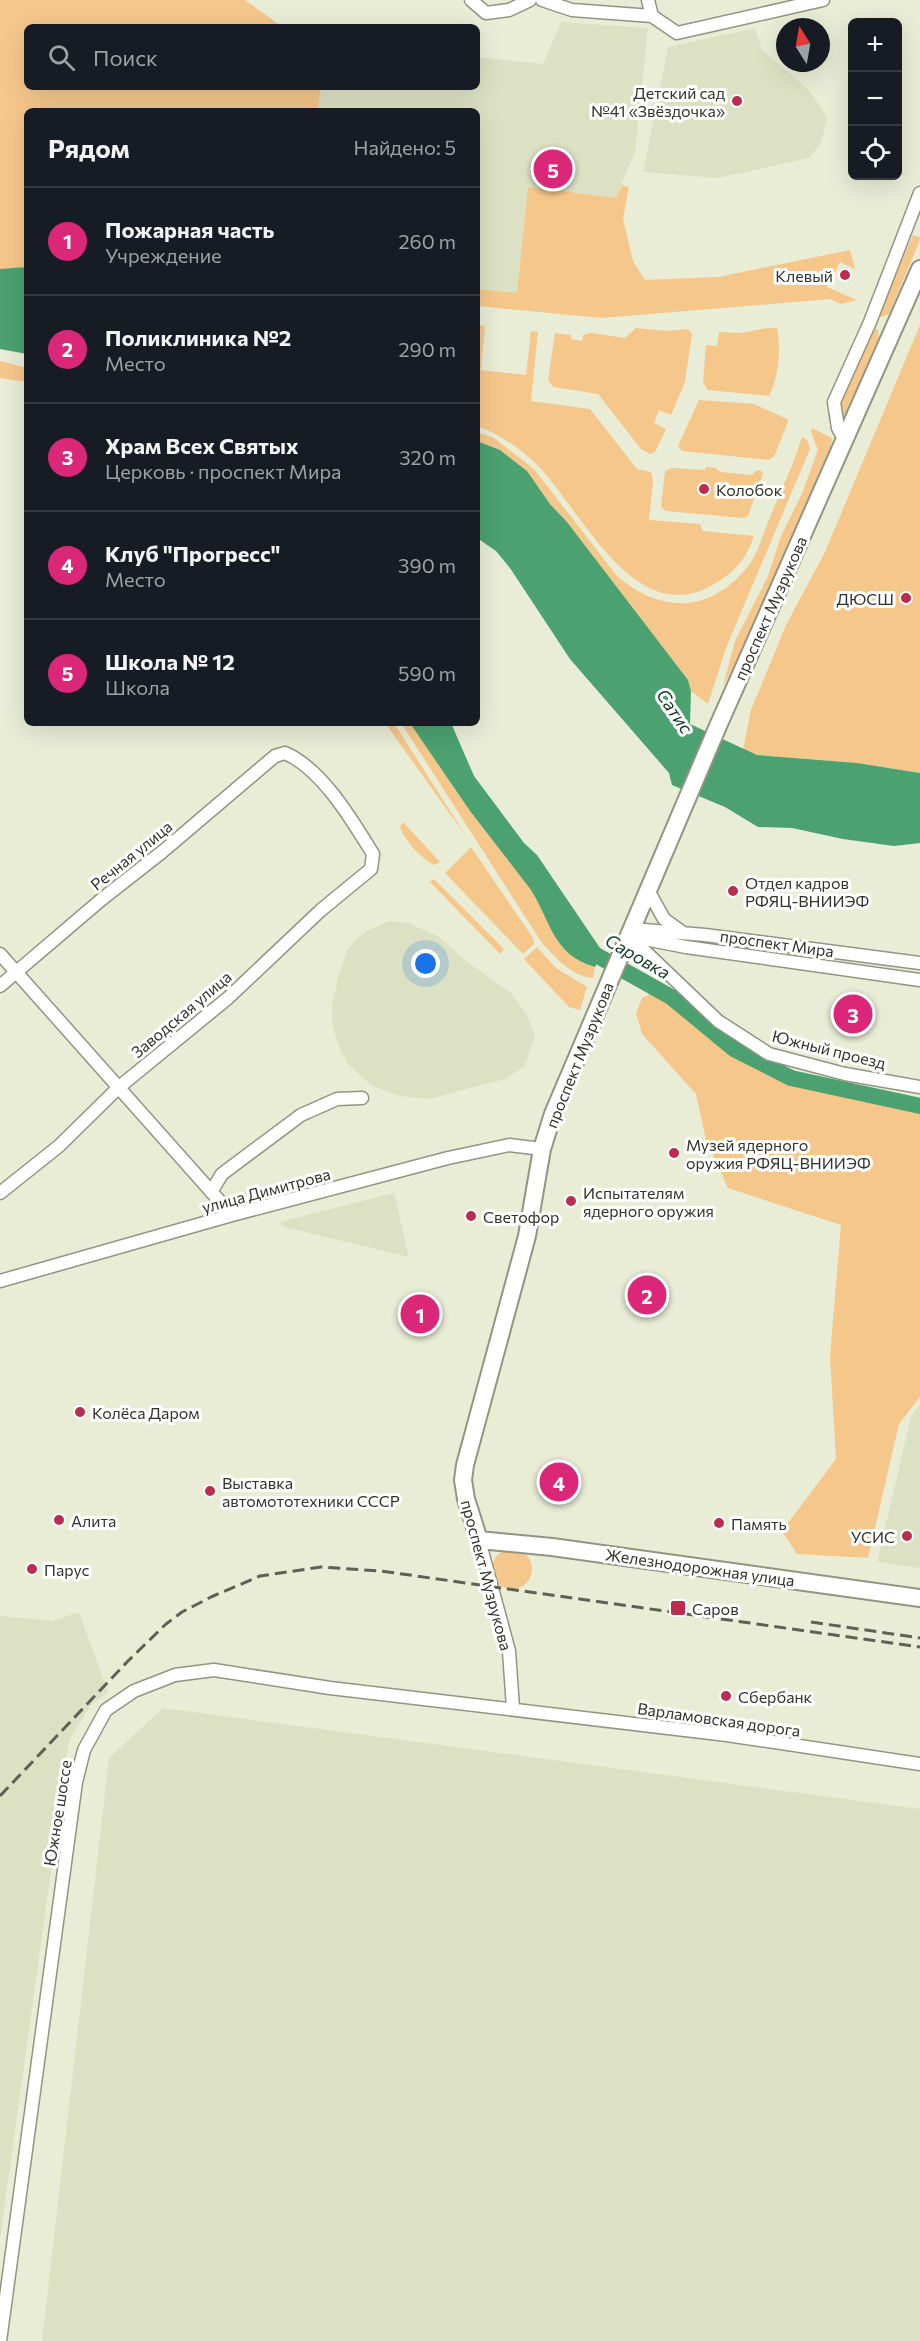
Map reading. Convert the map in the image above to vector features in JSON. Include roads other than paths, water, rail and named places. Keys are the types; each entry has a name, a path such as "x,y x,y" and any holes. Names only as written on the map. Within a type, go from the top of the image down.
{"main road":[{"name":"проспект Музрукова","path":"479,1540 464,1490 465,1465 527,1236 542,1149 553,1114 718,726 918,279"},
{"name":"Железнодорожная улица","path":"479,1540 552,1547 920,1598"}],"street":[{"path":"471,0 486,13 509,10 530,0"},
{"path":"542,0 572,10 652,16 677,33 823,0"},
{"path":"648,0 652,16"},
{"path":"845,441 838,428 834,402 870,322 920,193"},
{"name":"Заводская улица","path":"0,1193 59,1146 118,1088 228,998 321,910 371,869 373,854 324,784 296,758 285,753"},
{"name":"Речная улица","path":"0,986 275,756 285,753"},
{"path":"649,892 664,920 683,933"},
{"name":"проспект Мира","path":"628,938 683,933 920,963"},
{"name":"проспект Мира","path":"628,938 920,980"},
{"name":"Южный проезд","path":"628,938 718,1021 769,1054 845,1074 920,1087"},
{"path":"0,954 232,1215"},
{"path":"211,1192 222,1174 301,1115 337,1099 362,1098"},
{"name":"улица Димитрова","path":"0,1281 232,1215 448,1158 509,1145 542,1149"},
{"name":"проспект Музрукова","path":"479,1540 509,1651 513,1708"},
{"name":"Южное шоссе","path":"0,2341 76,1782 84,1750 106,1710 134,1691 175,1675 214,1670 330,1688 513,1708"},
{"name":"Варламовская дорога","path":"513,1708 727,1735 920,1764"}],"water":[{"path":"24,267 24,353 0,349 0,269"},
{"name":"Сатис","path":"480,442 500,450 527,471 550,504 567,522 688,680 691,691 690,724 757,755 857,763 920,773 920,843 894,846 843,839 792,828 758,827 725,807 672,785 669,773 570,659 510,568 496,551 480,540"},
{"path":"412,726 452,726 474,776 524,843 537,855 602,951 595,967 581,962 562,946 531,890 470,811"}],"waterway":[{"name":"Саровка","path":"583,945 587,950 671,997 734,1049 791,1078 920,1106"}],"railway":[{"path":"0,1796 166,1624 182,1612 211,1597 260,1576 321,1567 381,1571 920,1647"},
{"path":"811,1622 920,1638"}],"place":[{"name":"Детский сад №41 «Звёздочка»","path":"737,101"},
{"name":"Школа № 12","path":"553,169"},
{"name":"Клевый","path":"845,275"},
{"name":"Колобок","path":"704,489"},
{"name":"ДЮСШ","path":"906,598"},
{"name":"Отдел кадров РФЯЦ-ВНИИЭФ","path":"733,891"},
{"name":"Храм Всех Святых","path":"853,1014"},
{"name":"Музей ядерного оружия РФЯЦ-ВНИИЭФ","path":"674,1153"},
{"name":"Испытателям ядерного оружия","path":"571,1201"},
{"name":"Светофор","path":"471,1216"},
{"name":"Поликлиника №2","path":"647,1295"},
{"name":"Пожарная часть","path":"420,1314"},
{"name":"Колёса Даром","path":"80,1412"},
{"name":"Клуб \"Прогресс\"","path":"559,1482"},
{"name":"Выставка автомототехники СССР","path":"210,1491"},
{"name":"Алита","path":"59,1520"},
{"name":"Память","path":"719,1523"},
{"name":"УСИС","path":"907,1536"},
{"name":"Парус","path":"32,1569"},
{"name":"Саров","path":"678,1608"},
{"name":"Сбербанк","path":"726,1696"}]}
